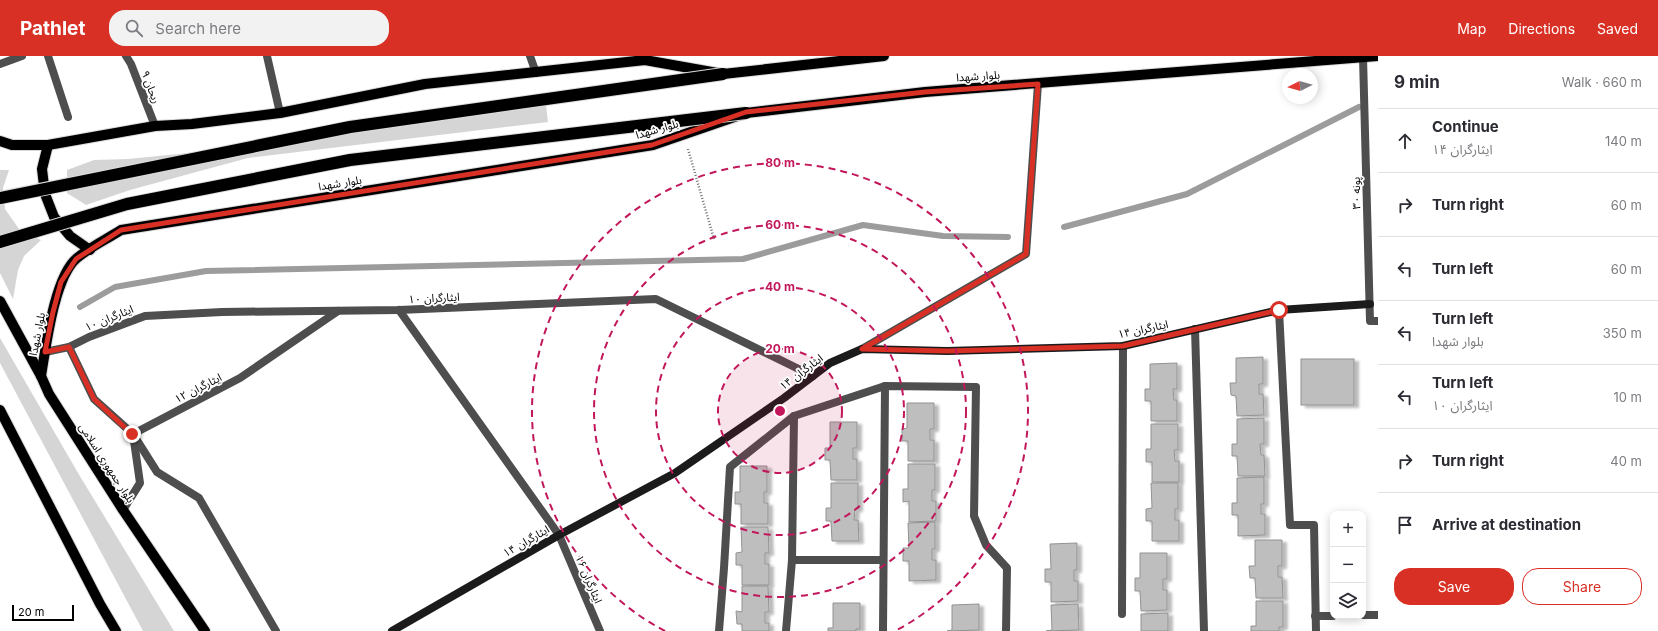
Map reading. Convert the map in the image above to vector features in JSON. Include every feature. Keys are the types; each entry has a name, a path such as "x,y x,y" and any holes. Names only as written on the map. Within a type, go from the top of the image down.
{"highway":[{"path":"0,198 350,127 723,74"},
{"path":"0,242 127,204 350,160 746,112"}],"main road":[{"path":"0,141 12,145 48,145 155,126 192,124 280,113 425,84 645,58 723,74 884,56"},
{"name":"بلوار شهدا","path":"41,376 53,312 61,282 76,259 121,230 652,145 746,112 925,92 1378,56"},
{"path":"48,145 42,169 44,194 54,217 70,236 90,250"},
{"name":"بلوار جمهوری اسلامی","path":"0,301 41,376 49,394 123,510 202,628"},
{"path":"0,410 100,604 116,631"}],"street":[{"path":"0,64 22,56"},
{"path":"48,56 68,117"},
{"name":"ریحان ۹","path":"126,56 131,64 155,126"},
{"path":"267,56 280,113"},
{"path":"530,56 536,72"},
{"name":"پونه ۳۰","path":"1363,57 1370,321 1378,321"},
{"path":"862,349 1026,254 1038,84"},
{"name":"ایثارگران ۱۰","path":"45,352 69,347 89,337 145,316 222,312 400,310 656,299 813,376"},
{"name":"ایثارگران ۱۴","path":"392,631 559,535 675,473 784,398 830,363 862,349 947,351 1123,346 1279,310 1370,304"},
{"name":"ایثارگران ۱۶","path":"400,310 559,535 600,631"},
{"path":"1279,310 1290,525 1314,526 1316,631"},
{"name":"ایثارگران ۱۲","path":"132,434 240,378 338,311"},
{"path":"1195,329 1204,631"},
{"path":"1122,614 1123,346"},
{"path":"69,347 94,399 132,434 157,472 199,498 276,631"},
{"path":"883,631 885,386"},
{"path":"719,631 730,467 794,416 885,386 976,387 974,516 986,545 1007,568 1006,631"},
{"path":"786,631 792,560 794,416"},
{"path":"123,510 140,483 132,434"},
{"path":"792,560 884,560"},
{"path":"1366,615 1378,615"},
{"path":"1315,616 1330,616"}],"path":[{"path":"684,134 714,239"}],"shaded area":[{"path":"546,105 548,122 248,158 130,190 86,205 67,193 67,170 94,160 128,159 188,153"},
{"path":"0,170 9,170 3,188 5,209 19,229 41,240 24,256 18,270 13,299 0,273"},
{"path":"0,338 78,473 174,631 143,631 0,363"}],"building":[{"path":"1263,357 1263,384 1259,384 1259,394 1263,394 1264,415 1237,416 1236,396 1231,395 1230,383 1236,383 1236,358"},
{"path":"1301,359 1354,359 1354,405 1301,405"},
{"path":"1177,363 1177,389 1173,389 1174,400 1177,400 1177,421 1151,421 1151,401 1145,401 1145,389 1150,389 1150,364"},
{"path":"907,403 934,403 934,429 930,429 930,440 934,440 934,461 908,461 908,441 902,441 902,429 907,428"},
{"path":"1264,418 1264,444 1260,444 1261,455 1264,455 1265,476 1238,476 1237,456 1232,456 1232,444 1237,444 1237,419"},
{"path":"830,422 857,422 857,448 853,448 853,459 857,459 857,480 831,480 830,460 825,460 825,448 830,448"},
{"path":"1151,424 1178,424 1178,450 1174,450 1175,461 1179,461 1179,482 1152,482 1152,462 1146,462 1146,449 1151,449"},
{"path":"908,464 935,464 935,490 932,490 932,501 936,501 936,521 909,522 909,501 903,502 903,489 908,489"},
{"path":"740,466 767,466 767,492 764,492 764,503 768,503 768,524 741,524 741,504 735,504 735,492 740,492"},
{"path":"1264,477 1264,504 1261,504 1261,514 1265,514 1265,535 1238,536 1238,515 1232,515 1232,503 1237,503 1237,478"},
{"path":"831,483 858,483 858,509 855,509 854,520 858,520 859,541 832,541 831,521 826,521 826,508 831,508"},
{"path":"1151,483 1178,483 1178,509 1175,509 1175,520 1179,520 1179,541 1152,541 1152,521 1146,521 1146,509 1152,508"},
{"path":"935,522 935,549 932,549 932,560 936,560 936,580 909,581 909,561 903,561 903,548 909,548 908,523"},
{"path":"741,527 768,527 769,553 765,553 765,564 769,564 769,585 742,585 742,565 736,565 736,553 742,552"},
{"path":"1255,540 1282,540 1282,566 1278,566 1278,577 1282,577 1283,598 1256,598 1255,578 1250,578 1249,566 1255,566"},
{"path":"1077,543 1077,570 1074,570 1074,581 1078,581 1078,601 1051,602 1051,582 1045,582 1045,569 1051,569 1050,544"},
{"path":"1140,553 1167,553 1167,579 1163,579 1163,590 1167,590 1167,610 1141,611 1140,591 1135,591 1135,578 1140,578"},
{"path":"742,586 768,586 769,612 765,612 765,623 769,623 769,631 742,631 742,624 737,624 736,611 742,612"},
{"path":"1256,601 1283,601 1283,627 1279,627 1279,631 1251,631 1251,626 1256,626"},
{"path":"833,603 860,603 860,629 856,629 856,631 828,631 828,628 833,628"},
{"path":"979,604 979,630 947,631 952,630 952,605"},
{"path":"1078,604 1079,630 1046,631 1052,630 1051,605"},
{"path":"1168,613 1168,631 1141,631 1141,614"}],"waterway":[{"path":"1064,227 1187,194 1359,107"},
{"path":"80,307 115,287 206,271 743,259 863,225 943,236 1008,237"}],"route":[{"path":"132,434 94,399 69,347 45,352 61,282 76,259 121,230 652,145 746,112 925,92 1038,84 1026,254 862,349 947,351 1123,346 1279,310"}]}
